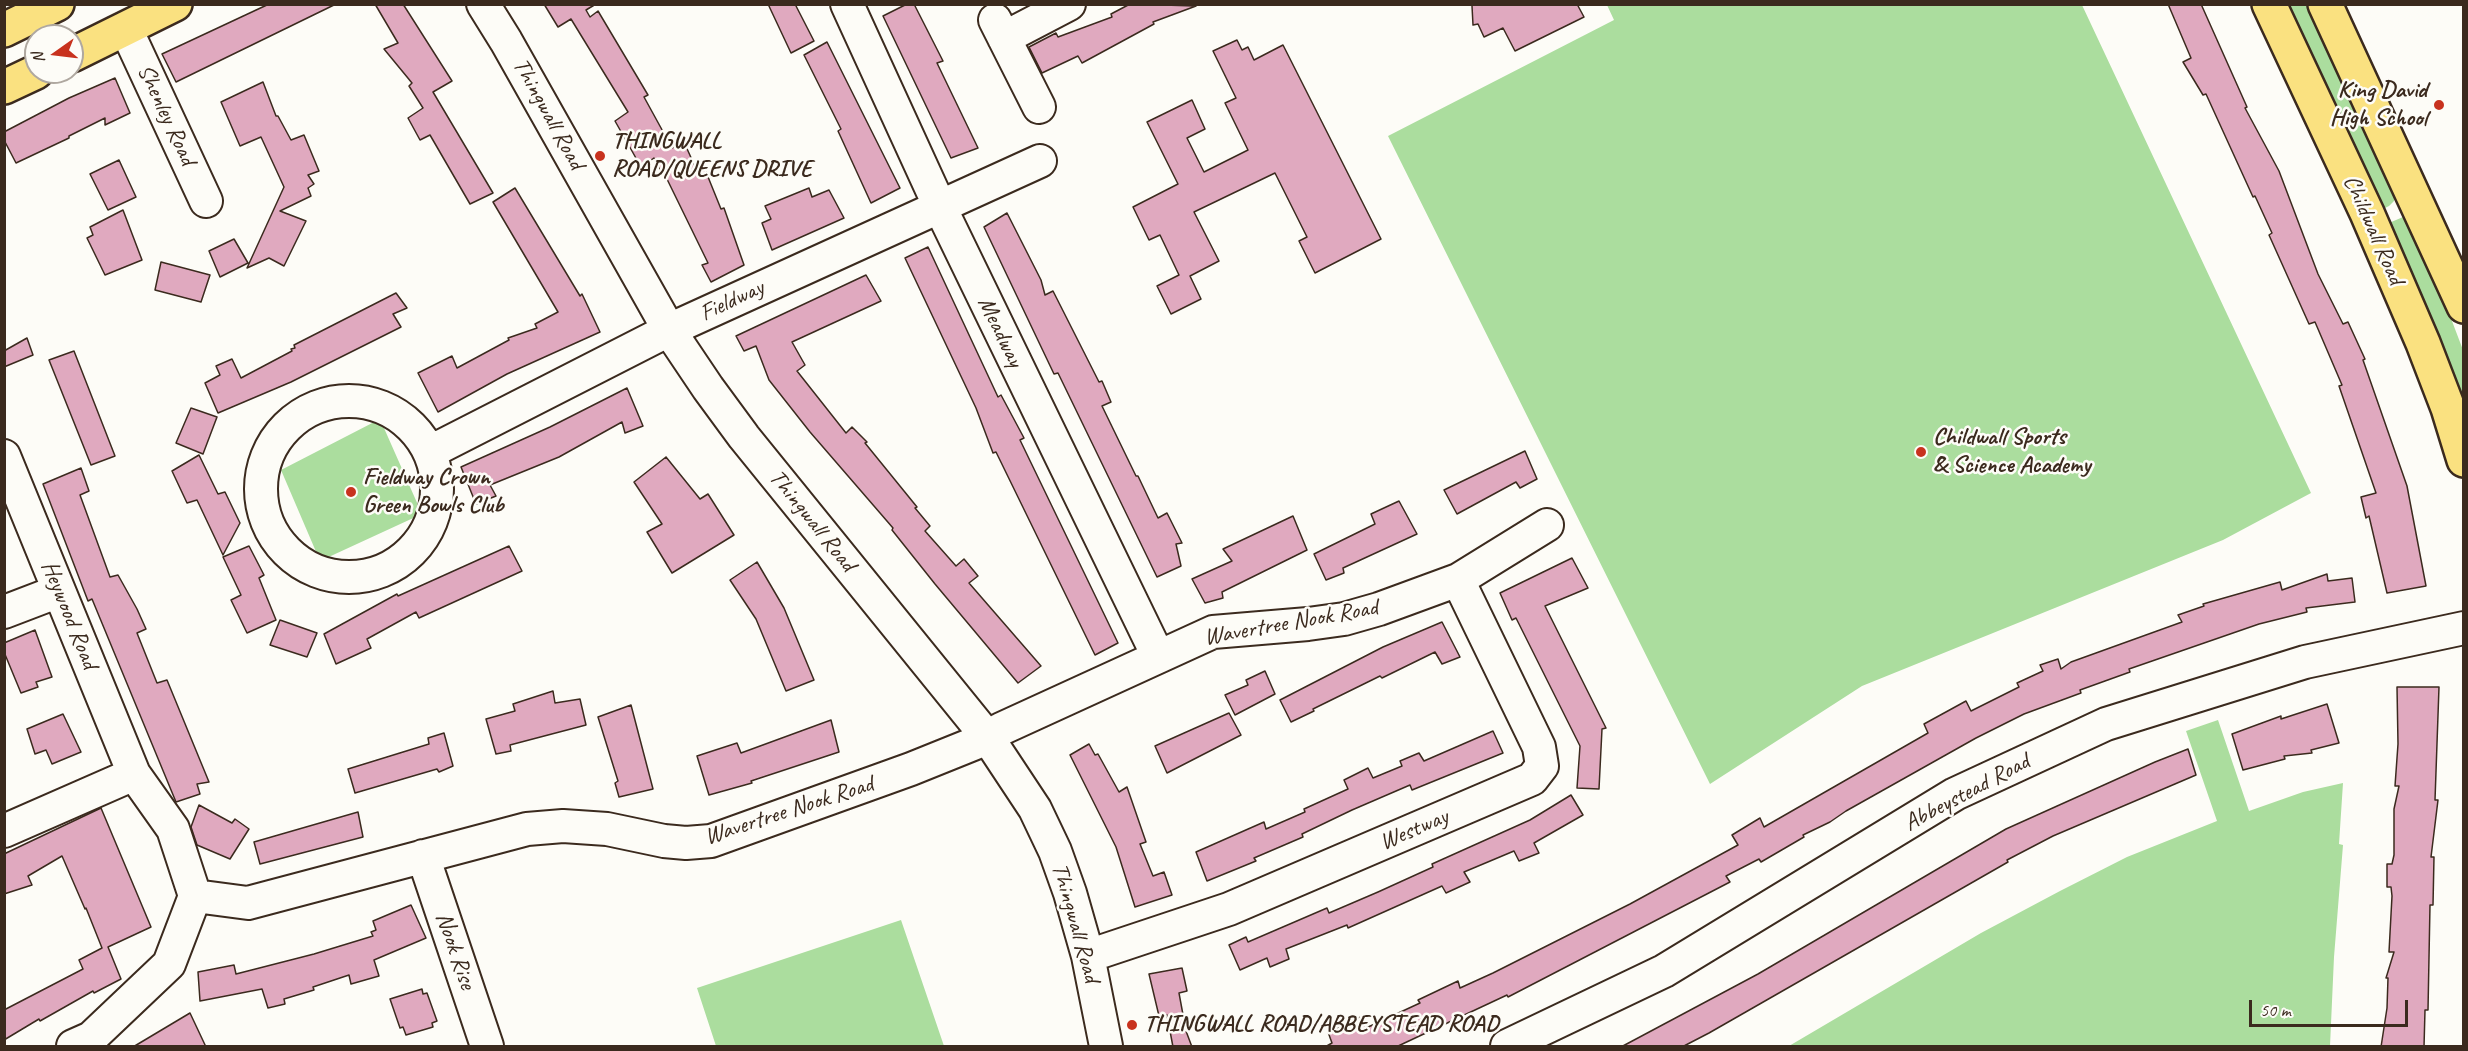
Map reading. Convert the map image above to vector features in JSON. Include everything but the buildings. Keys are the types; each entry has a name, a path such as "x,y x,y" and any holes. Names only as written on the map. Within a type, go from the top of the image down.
{"main road":[{"path":"4,30 57,4"},
{"path":"84,49 175,4"},
{"name":"Childwall Road","path":"2269,4 2367,213 2423,343 2448,408 2463,460"},
{"path":"2325,4 2463,306"},
{"path":"4,87 24,78"},
{"path":"2367,213 2388,218 2401,216 2418,205"}],"street":[{"name":"Thingwall Road","path":"483,4 669,330 744,437 988,738 1035,808 1055,851 1070,893 1088,956 1106,1047"},
{"name":"Meadway","path":"847,4 939,205 1158,656"},
{"path":"1039,107 1000,29 1069,4"},
{"name":"Shenley Road","path":"126,29 206,201"},
{"name":"Fieldway","path":"430,452 669,330 939,205 1040,161"},
{"path":"338,400 366,401 393,411 415,429 430,452 438,482 435,512 422,540 401,561 383,570 374,574 344,578 314,571 289,554 270,530 261,503 261,474 270,447 287,425 310,408 338,400"},
{"name":"Heywood Road","path":"4,456 134,774"},
{"name":"Wavertree Nook Road","path":"195,896 248,903 526,829 563,826 606,829 664,841 686,843 711,840 911,769 988,738 1001,729 1213,632 1344,619 1379,609 1458,580 1548,525"},
{"name":"Westway","path":"1088,956 1229,909 1532,779 1542,766 1539,747 1458,580"},
{"path":"4,612 59,591"},
{"name":"Abbeystead Road","path":"1507,1047 1664,971 1955,794 2106,724 2305,662 2463,628"},
{"path":"4,831 134,774 173,829 195,896 169,964 87,1044"},
{"name":"Nook Rise","path":"423,856 487,1047"}],"green space":[{"name":"Childwall Sports & Science Academy","path":"1607,5 2082,5 2311,493 2223,540 1862,686 1710,784 1388,136 1614,20"},
{"path":"2276,5 2308,5 2394,193 2394,201 2389,206 2378,207"},
{"path":"2403,217 2447,308 2463,350 2463,434 2389,223"},
{"name":"Fieldway Crown Green Bowls Club","path":"380,419 422,514 320,561 281,470"},
{"path":"2218,720 2249,811 2303,792 2343,783 2339,844 2343,845 2330,1046 1789,1046 1981,933 2060,891 2127,857 2217,821 2186,731"},
{"path":"901,920 944,1046 716,1046 697,988"}],"place":[{"name":"King David High School","path":"2439,105"},
{"name":"THINGWALL ROAD/QUEENS DRIVE","path":"600,156"},
{"name":"Childwall Sports & Science Academy","path":"1921,452"},
{"name":"Fieldway Crown Green Bowls Club","path":"351,492"},
{"name":"THINGWALL ROAD/ABBEYSTEAD ROAD","path":"1132,1025"}]}
